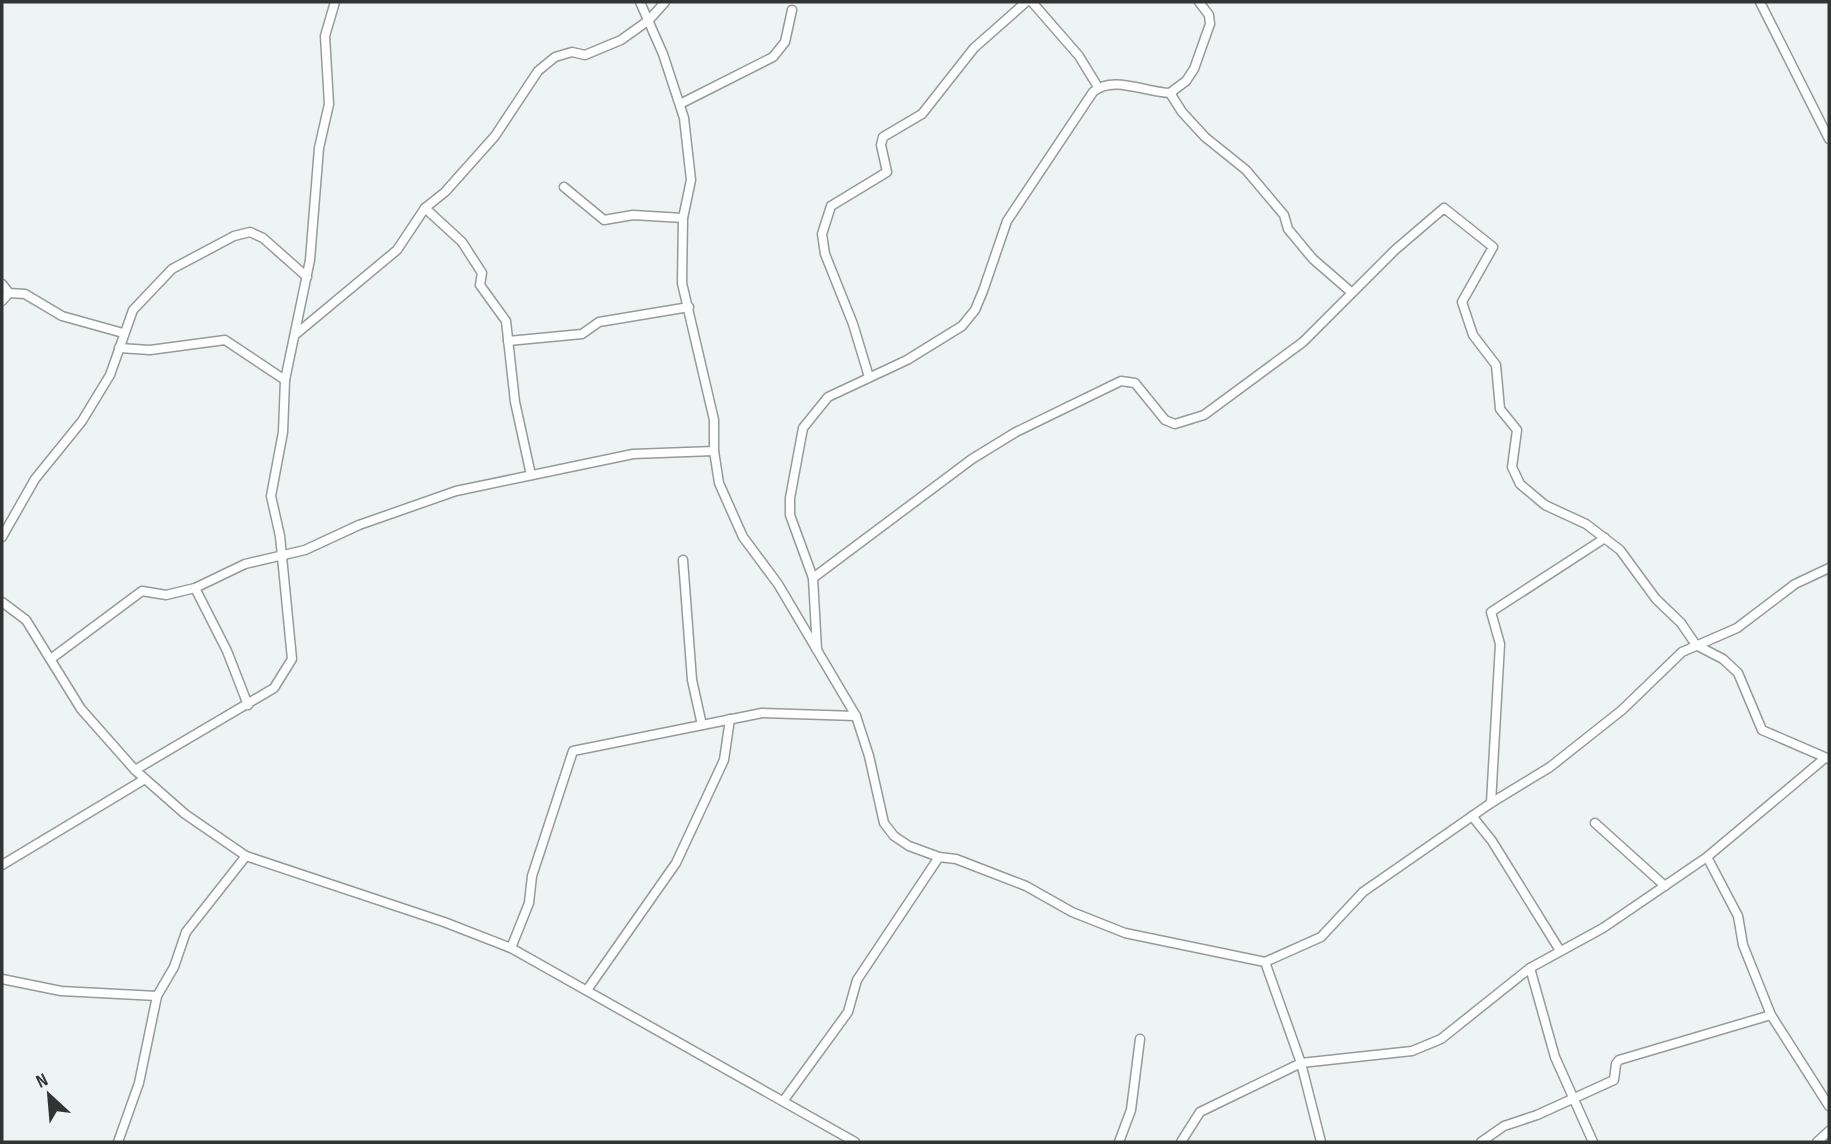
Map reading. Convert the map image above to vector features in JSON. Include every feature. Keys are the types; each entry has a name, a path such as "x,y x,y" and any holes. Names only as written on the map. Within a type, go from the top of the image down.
{"street":[{"path":"135,770 274,688 292,659 279,536 271,496 283,432 285,380 307,277 319,148 328,104 325,36 335,2"},
{"path":"640,2 680,104 691,180 683,218 682,282 714,420 713,451 719,483 743,537 768,568 856,716 869,756 884,823 894,836 909,846 939,857 956,859 1026,886 1072,912 1125,933 1265,962 1321,937 1363,892 1491,803 1531,780 1622,709 1666,665 1696,645 1737,628 1795,584 1829,568"},
{"path":"295,335 397,250 425,208 445,192 495,136 538,71 555,57 572,52 585,55 621,40 649,20 665,2"},
{"path":"869,377 853,324 822,244 826,218 840,199 887,172 881,145 883,137 922,114 974,48 1026,2"},
{"path":"1032,2 1079,56 1098,87"},
{"path":"817,650 813,578 790,515 799,439 817,407 828,397 942,340 962,326 975,310 1007,221 1045,160 1098,87 1116,82 1143,91 1170,93 1186,81 1194,69 1210,24 1209,15 1199,2"},
{"path":"1760,2 1829,139"},
{"path":"680,104 773,57 785,42 792,10"},
{"path":"1170,93 1190,122 1221,153 1246,170 1284,215 1288,229 1313,259 1351,292"},
{"path":"564,187 604,220 633,215 683,218"},
{"path":"425,208 462,242 482,273 480,285 506,321 515,402 531,475"},
{"path":"813,578 971,459 1016,432 1121,381 1135,383 1165,420 1175,424 1204,415 1296,348 1351,292 1444,208 1490,244 1493,250 1462,302 1474,335 1496,365 1500,409 1517,430 1518,443 1512,458 1514,474 1538,500 1586,524 1629,560 1656,600 1681,623 1696,645 1723,659 1738,673 1762,730 1827,758 1707,857 1603,928 1559,949 1530,968 1427,1046 1412,1051 1301,1063 1200,1112 1181,1142"},
{"path":"2,537 35,479 82,421 110,375 132,310 172,269 244,232 263,239 307,277"},
{"path":"2,284 9,293 25,295 62,316 123,333"},
{"path":"2,301 9,293"},
{"path":"508,341 582,334 599,323 689,307"},
{"path":"119,348 150,350 225,340 285,380"},
{"path":"52,659 135,594 150,591 166,595 195,588 245,564 316,546 359,525 456,491 633,454 713,451"},
{"path":"1491,803 1500,644 1492,612 1605,538"},
{"path":"682,561 692,680 702,724"},
{"path":"195,588 227,650 248,705"},
{"path":"2,602 26,620 81,709 135,770 185,814 246,856 444,922 511,948 855,1142"},
{"path":"511,948 529,903 532,876 573,751 762,713 856,716"},
{"path":"587,990 676,863 724,760 730,739 730,719"},
{"path":"2,864 145,779"},
{"path":"1472,816 1492,841 1559,949"},
{"path":"1595,823 1665,886"},
{"path":"118,1142 139,1083 157,996 174,967 186,932 246,856"},
{"path":"784,1100 848,1012 857,980 864,968 939,857"},
{"path":"1707,857 1738,916 1743,945 1771,1015 1829,1106"},
{"path":"1265,962 1301,1063 1321,1142"},
{"path":"1530,968 1548,1035 1594,1142"},
{"path":"2,979 61,990 157,996"},
{"path":"1481,1142 1504,1126 1615,1080 1616,1064 1619,1060 1771,1015"},
{"path":"1119,1142 1131,1110 1140,1040"},
{"path":"1817,1142 1829,1131"}]}
